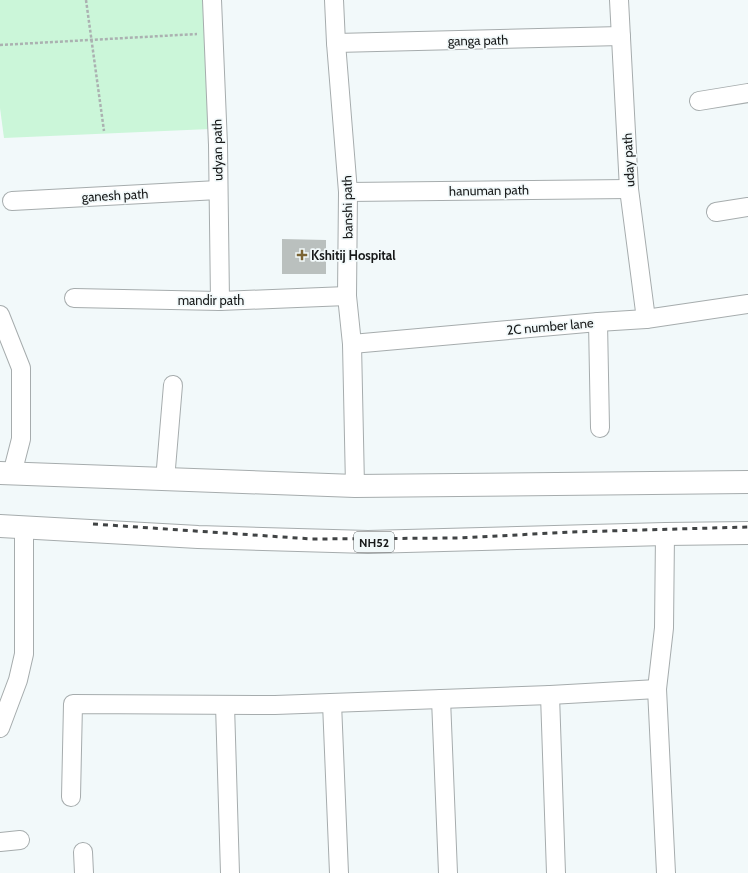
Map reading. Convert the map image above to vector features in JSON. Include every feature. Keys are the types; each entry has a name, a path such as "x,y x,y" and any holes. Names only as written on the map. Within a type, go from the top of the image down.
{"highway":[{"path":"6,474 355,486 748,482"},
{"name":"NH52","path":"0,526 198,537 368,542 748,533"}],"street":[{"name":"udyan path","path":"212,0 220,301"},
{"name":"banshi path","path":"334,0 348,192 347,296 352,344 355,486"},
{"name":"uday path","path":"619,0 629,189 646,320"},
{"name":"ganga path","path":"336,43 621,36"},
{"path":"699,101 748,93"},
{"name":"hanuman path","path":"348,192 629,189"},
{"name":"ganesh path","path":"12,201 218,190"},
{"path":"716,212 748,207"},
{"name":"mandir path","path":"74,298 220,301 347,296"},
{"name":"2C number lane","path":"352,344 598,322 646,320 748,304"},
{"path":"598,322 600,428"},
{"path":"2,324 21,368 21,439 6,474"},
{"path":"165,480 173,385"},
{"path":"0,728 18,680 24,654 24,527"},
{"path":"665,534 664,628 657,688 666,873"},
{"path":"71,797 73,704 275,705 550,695 657,688"},
{"path":"550,695 556,873"},
{"path":"441,699 448,873"},
{"path":"332,703 339,873"},
{"path":"225,704 230,873"},
{"path":"0,842 20,840"},
{"path":"83,852 84,873"}],"path":[{"path":"86,0 104,131"},
{"path":"0,45 214,33"}],"green space":[{"path":"0,0 205,0 210,129 4,138 0,108"}],"building":[{"path":"282,239 326,240 326,274 282,274"}],"railway":[{"path":"93,524 312,539 459,538 572,532 748,527"}],"place":[{"name":"Kshitij Hospital","path":"302,255"}]}
